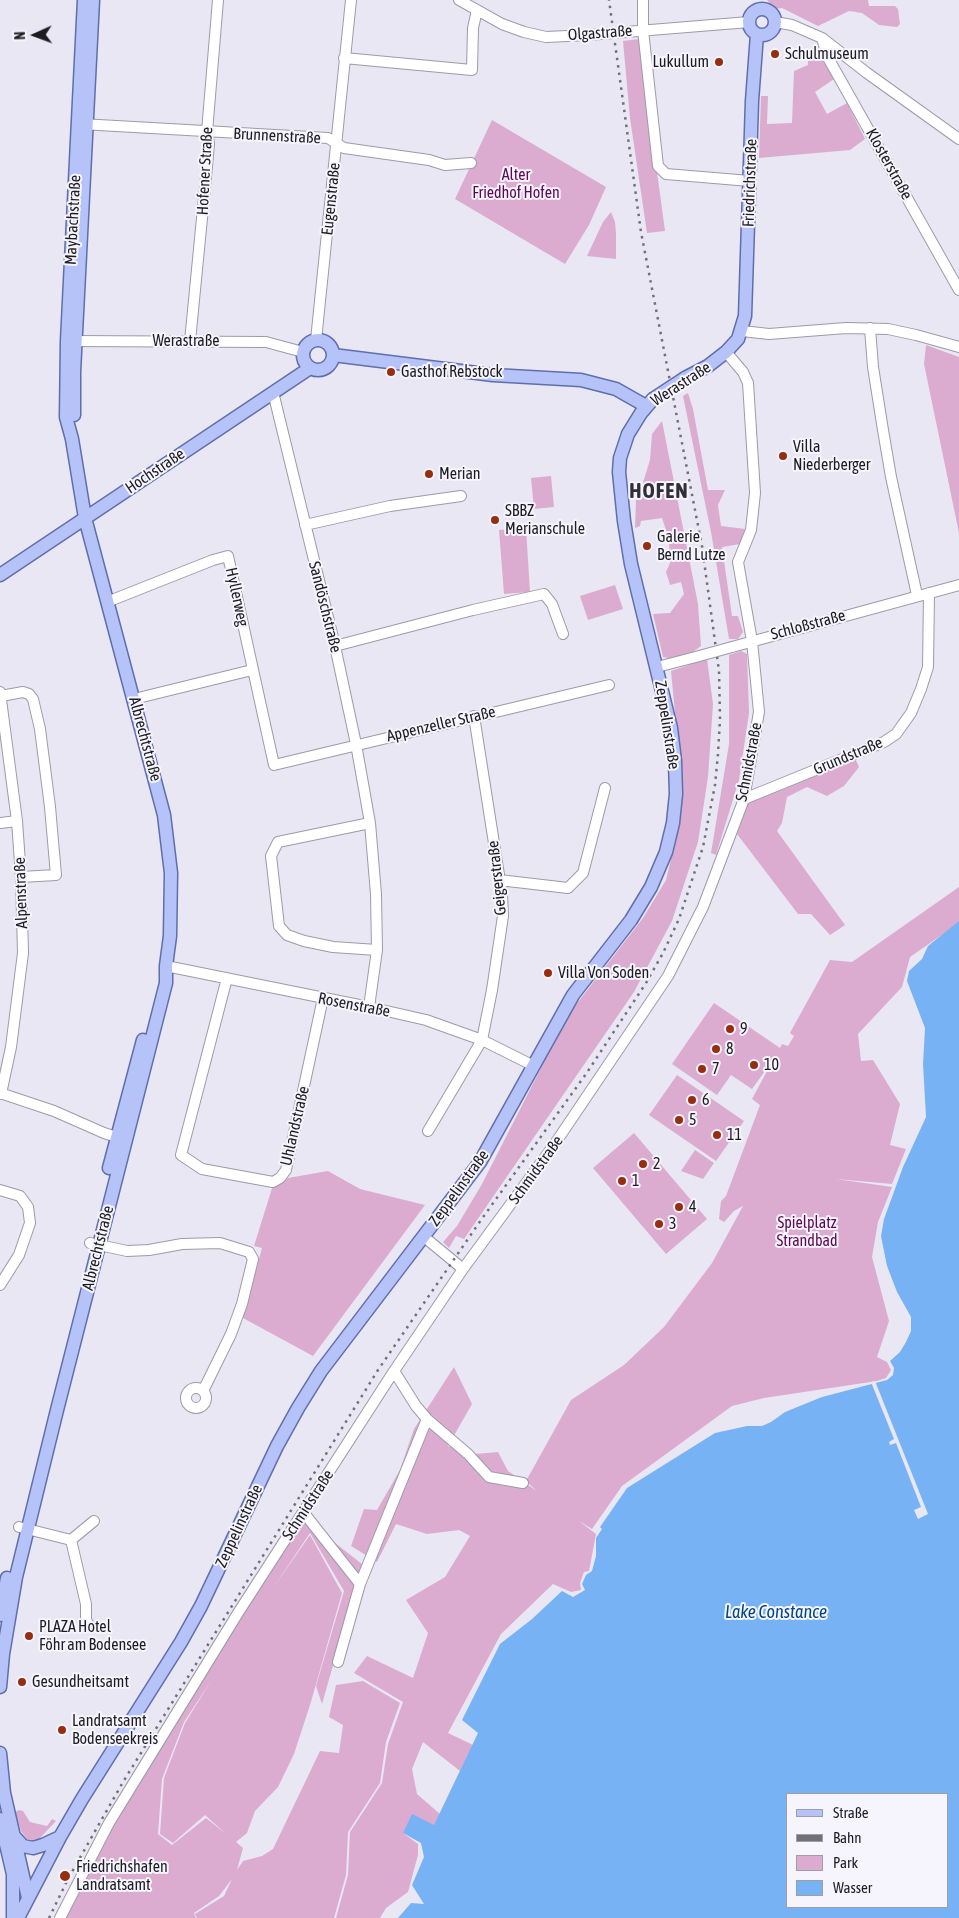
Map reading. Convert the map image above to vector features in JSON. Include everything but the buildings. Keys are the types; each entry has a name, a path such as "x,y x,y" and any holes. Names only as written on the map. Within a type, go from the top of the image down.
{"main road":[{"name":"Maybachstraße","path":"84,0 80,179 71,341 74,372 75,432 72,439 85,518"},
{"name":"Maybachstraße","path":"82,124 93,0"},
{"path":"760,4 769,11 775,22 774,27 768,33 757,34 752,30 748,22 752,13 760,4"},
{"name":"Friedrichstraße","path":"742,331 746,316 747,181 757,34"},
{"name":"Werastraße","path":"333,355 493,375 581,380 616,390 650,403 685,378 708,366 726,352 738,339 742,331"},
{"path":"316,340 322,340 328,344 333,355 332,360 325,368 310,368 304,359 303,352 307,345 316,340"},
{"name":"Hochstraße","path":"0,575 310,368"},
{"name":"Zeppelinstraße","path":"18,1918 60,1837 181,1642 201,1606 277,1446 302,1401 321,1371 480,1162 573,996 631,920 651,886 666,852 673,823 676,794 671,728 631,564 619,472 620,458 628,434 650,403"},
{"name":"Albrechtstraße","path":"0,1615 95,1244 159,976 166,966 170,936 169,854 164,815 85,518"},
{"name":"Albrechtstraße","path":"0,1687 23,1528"},
{"path":"0,1753 1,1780 12,1834 25,1877 28,1898"},
{"path":"0,1819 12,1874 14,1918"},
{"path":"12,1834 23,1846 33,1848 60,1837"}],"street":[{"name":"Hofener Straße","path":"190,341 209,144 207,132 218,0"},
{"name":"Eugenstraße","path":"316,340 351,0"},
{"name":"Olgastraße","path":"459,0 502,24 546,37 748,22"},
{"path":"643,0 643,30 658,166 666,174 747,181"},
{"path":"344,58 472,70 473,28 477,10"},
{"path":"775,22 792,25 822,38 866,73 959,139"},
{"name":"Klosterstraße","path":"822,38 827,56 959,290"},
{"name":"Brunnenstraße","path":"82,124 328,138 344,148 429,160 445,165 472,163"},
{"path":"742,331 769,334 846,328 888,329 959,347"},
{"path":"870,328 874,376 886,449 917,595"},
{"name":"Werastraße","path":"71,341 266,342 303,352"},
{"name":"Schmidstraße","path":"60,1918 81,1875 130,1787 233,1621 394,1371 463,1269 554,1145 668,976 702,907 744,799 759,712 752,640 738,562 751,530 755,493 748,383 743,372 726,352"},
{"name":"Sandöschstraße","path":"273,392 335,646 356,744 370,823 376,894 377,950 369,1007"},
{"path":"304,525 390,506 461,496"},
{"name":"Hyllerweg","path":"107,602 213,560 228,556 274,764"},
{"name":"Schloßstraße","path":"657,667 959,584"},
{"name":"Grundstraße","path":"744,799 884,742 896,734 911,712 928,667 929,593"},
{"path":"335,646 473,610 544,594 552,604 562,634"},
{"path":"134,698 252,670"},
{"name":"Appenzeller Straße","path":"274,764 609,685"},
{"path":"0,694 23,692 33,698 40,729 50,807 56,875 22,877"},
{"name":"Alpenstraße","path":"0,694 18,821 22,877 23,953 11,1047 0,1093"},
{"name":"Geigerstraße","path":"428,1131 482,1040 492,990 503,916 474,716"},
{"path":"499,880 568,888 583,873 605,788"},
{"path":"0,822 18,821"},
{"path":"370,823 278,842 271,856 279,926 287,935 304,941 333,946 377,950"},
{"name":"Rosenstraße","path":"166,966 426,1020 482,1040 534,1066"},
{"name":"Uhlandstraße","path":"227,978 181,1155 202,1169 273,1182 280,1178 286,1170 323,998"},
{"path":"0,1093 54,1111 104,1133 121,1138"},
{"path":"0,1190 20,1196 28,1207 30,1223 19,1255 0,1285"},
{"path":"423,1236 463,1269"},
{"path":"95,1244 127,1251 142,1251 182,1244 212,1242 249,1252 253,1259 242,1304 231,1334 203,1391"},
{"path":"394,1371 416,1406 427,1419 468,1454 490,1477 523,1483"},
{"path":"338,1662 360,1584 427,1419"},
{"path":"304,1512 360,1584"},
{"path":"71,1540 94,1521"},
{"path":"23,1528 71,1540"},
{"path":"71,1540 86,1604 86,1620 90,1627"}],"green space":[{"path":"767,0 868,0 869,6 895,6 898,9 900,24 897,27 879,25 862,13 849,11 818,26 782,8 775,9"},
{"path":"639,39 665,231 647,233 630,118 623,41"},
{"path":"808,48 818,53 834,79 815,92 827,114 847,103 865,139 850,150 759,158 761,96 768,96 767,124 792,123 794,71 808,65"},
{"name":"Alter Friedhof Hofen","path":"492,120 606,187 589,225 565,264 455,199"},
{"path":"611,212 615,222 616,259 587,256 603,222"},
{"path":"926,345 959,357 959,533 924,364"},
{"path":"688,393 693,409 708,490 725,490 718,505 721,526 745,529 740,544 722,547 732,616 738,616 743,632 738,639 729,639 711,532 683,396"},
{"path":"662,421 698,604 701,646 687,656 674,659 663,657 653,614 670,613 684,594 681,582 670,585 666,572 670,563 669,539 662,518 641,521 640,526 635,528 636,500 650,460 652,434"},
{"path":"551,476 554,507 534,509 531,478"},
{"path":"526,528 530,592 504,594 499,530"},
{"path":"615,585 623,609 588,620 580,596"},
{"path":"741,651 747,654 749,713 739,780 716,855 711,853 729,744 729,655"},
{"path":"707,659 713,704 708,777 698,842 672,921 634,992 464,1239 456,1236 449,1248 443,1242 457,1226 482,1184 568,1015 643,918 666,880 678,830 681,776 671,671"},
{"path":"855,758 859,767 844,786 827,796 807,787 787,797 782,823 777,831 845,925 830,935 811,914 798,914 737,834 749,801"},
{"name":"Spielplatz Strandbad","path":"959,887 959,923 910,957 902,987 858,1034 861,1061 873,1060 900,1104 890,1145 906,1149 892,1184 836,1179 892,1187 878,1222 872,1257 889,1321 877,1357 887,1362 891,1370 886,1378 877,1381 764,1398 732,1406 622,1486 592,1529 579,1521 596,1534 589,1571 584,1572 580,1583 581,1590 571,1592 553,1584 501,1634 448,1733 473,1745 460,1771 423,1742 412,1769 417,1794 440,1814 434,1826 403,1833 418,1844 418,1855 408,1892 386,1908 380,1918 336,1918 348,1875 350,1832 382,1783 388,1744 403,1702 354,1673 367,1656 413,1678 428,1633 406,1600 445,1577 470,1536 459,1530 427,1534 396,1524 377,1562 351,1546 364,1509 377,1510 400,1470 414,1429 454,1367 472,1404 448,1446 475,1454 498,1452 508,1471 537,1491 526,1481 571,1400 624,1365 664,1327 712,1263 743,1206 734,1211 724,1222 719,1219 721,1201 726,1196 760,1105 752,1099 773,1060 752,1089 731,1075 717,1095 672,1064 714,1003 780,1048 782,1044 788,1046 794,1036 790,1033 830,960 852,962"},
{"path":"677,1075 744,1121 716,1161 649,1115"},
{"path":"634,1133 707,1219 666,1254 593,1168"},
{"path":"695,1150 714,1163 703,1179 681,1171"},
{"path":"328,1171 360,1189 425,1205 313,1356 243,1318 262,1248 254,1246 273,1185 279,1184 288,1178"},
{"path":"303,1518 362,1564 322,1704 316,1686 344,1591 310,1533 273,1588 310,1535 342,1593 294,1754 278,1787 255,1811 247,1833 236,1842 243,1848 237,1870 243,1861 262,1856 273,1849 320,1751 339,1753 343,1725 329,1717 336,1685 363,1681 400,1703 386,1742 380,1783 348,1832 346,1875 334,1918 197,1918 195,1914 224,1896 232,1879 219,1896 194,1913 196,1918 64,1918 147,1756","holes":["211,1681 185,1723 164,1778 160,1834 173,1843 205,1815 226,1834 206,1818 172,1845 158,1834 162,1779 184,1722"]},
{"path":"23,1811 30,1822 47,1826 52,1819 56,1821 39,1839 27,1839 21,1831 15,1812"}],"water":[{"name":"Lake Constance","path":"959,921 959,1918 398,1918 411,1903 424,1904 412,1885 424,1857 421,1843 403,1833 412,1814 434,1825 478,1733 462,1720 500,1644 532,1619 562,1591 573,1597 585,1590 582,1584 586,1575 592,1571 596,1556 596,1538 602,1529 600,1527 627,1488 715,1433 747,1426 762,1426 785,1412 822,1397 887,1380 893,1375 894,1368 890,1361 900,1352 906,1342 911,1331 911,1317 897,1292 887,1266 881,1236 884,1219 903,1167 926,1117 923,1064 925,1028 907,981 909,971 922,959 928,946"}],"pier":[{"path":"875,1381 928,1514 918,1519 914,1510 921,1507 896,1443 890,1445 889,1442 894,1439 871,1382"}],"railway":[{"path":"49,1918 69,1877 123,1782 378,1370 481,1220 586,1074 646,983 679,919 703,847 715,785 718,754 720,719 719,671 702,546 641,232 609,0"}],"place":[{"name":"Schulmuseum","path":"775,54"},
{"name":"Lukullum","path":"719,62"},
{"name":"Gasthof Rebstock","path":"391,372"},
{"name":"Villa Niederberger","path":"783,456"},
{"name":"Merian","path":"429,474"},
{"name":"SBBZ Merianschule","path":"495,520"},
{"name":"Galerie Bernd Lutze","path":"647,546"},
{"name":"Villa Von Soden","path":"548,973"},
{"name":"9","path":"730,1029"},
{"name":"8","path":"716,1049"},
{"name":"10","path":"754,1065"},
{"name":"7","path":"702,1069"},
{"name":"6","path":"692,1100"},
{"name":"5","path":"679,1120"},
{"name":"11","path":"717,1135"},
{"name":"2","path":"643,1164"},
{"name":"1","path":"622,1181"},
{"name":"4","path":"679,1207"},
{"name":"3","path":"659,1224"},
{"name":"PLAZA Hotel Föhr am Bodensee","path":"29,1636"},
{"name":"Gesundheitsamt","path":"22,1682"},
{"name":"Landratsamt Bodenseekreis","path":"62,1730"},
{"name":"Friedrichshafen Landratsamt","path":"65,1876"}],"district":[{"name":"HOFEN","path":"659,491"}]}
